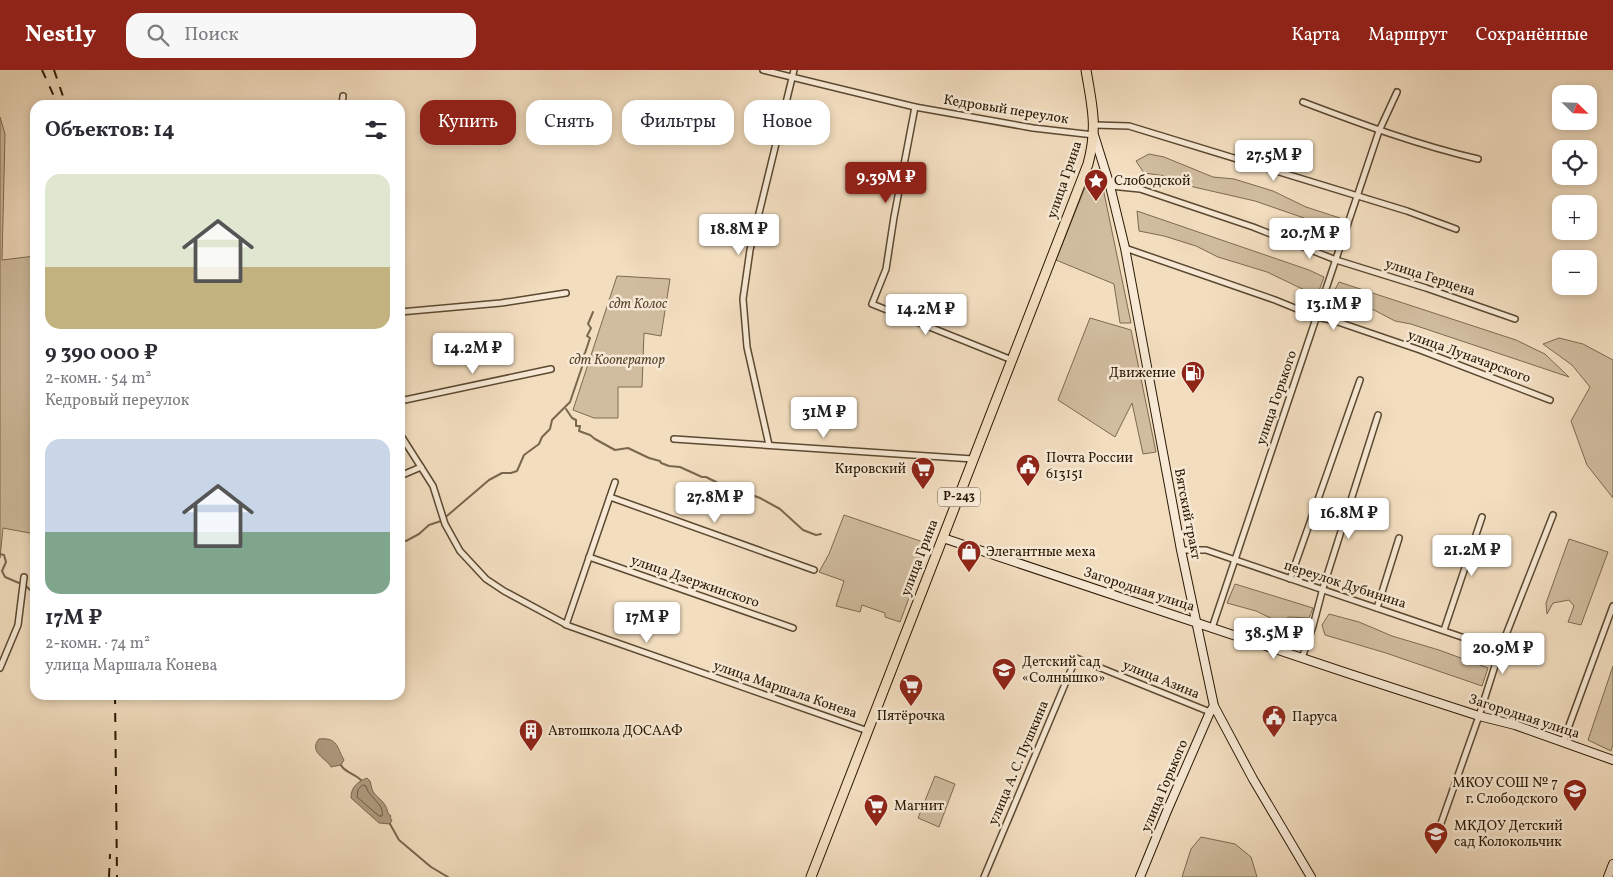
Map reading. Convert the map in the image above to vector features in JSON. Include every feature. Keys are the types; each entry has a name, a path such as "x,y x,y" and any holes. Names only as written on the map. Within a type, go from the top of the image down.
{"highway":[{"name":"Р-243","path":"1086,70 1094,130"},
{"name":"улица Грина","path":"811,877 1088,164 1094,130"}],"street":[{"name":"Кедровый переулок","path":"763,70 915,107 1033,128 1094,130 1129,126 1356,197 1407,211 1456,228"},
{"path":"769,445 747,346 743,299 750,250 794,70"},
{"name":"улица Горького","path":"1212,628 1356,197 1379,131 1397,92"},
{"path":"343,96 343,100"},
{"path":"1303,102 1379,131 1442,151 1478,159"},
{"path":"915,107 886,269 872,304 1012,360"},
{"name":"Вятский тракт","path":"1094,130 1110,184 1125,248 1212,709 1310,877"},
{"path":"1081,182 1085,178 1094,177 1110,184"},
{"name":"улица Герцена","path":"1110,184 1140,189 1260,230 1336,260 1426,288 1515,319"},
{"name":"улица Луначарского","path":"1125,248 1275,300 1317,317 1335,321 1420,350 1550,400"},
{"path":"405,312 501,303 566,293"},
{"path":"405,400 551,369"},
{"path":"1290,579 1360,380"},
{"path":"1302,658 1378,415"},
{"path":"674,440 974,459"},
{"name":"улица Маршала Конева","path":"405,442 433,486 443,519 460,551 486,579 504,591 566,625 868,731"},
{"path":"405,474 421,467"},
{"path":"566,625 615,482"},
{"path":"610,497 814,570"},
{"path":"1438,829 1479,716 1500,650 1553,515"},
{"path":"1444,630 1482,517"},
{"name":"Загородная улица","path":"943,538 1479,716 1514,725 1613,760"},
{"path":"1377,608 1399,538"},
{"name":"переулок Дубинина","path":"1181,550 1206,550 1290,579 1324,588 1500,650"},
{"name":"улица Дзержинского","path":"589,557 793,628"},
{"path":"0,668 18,625 24,577"},
{"path":"1563,742 1613,606"},
{"name":"улица Азина","path":"1076,658 1212,709"},
{"name":"улица А. С. Пушкина","path":"984,877 1076,658"},
{"name":"улица Горького","path":"1140,877 1167,810 1212,709"},
{"path":"1608,877 1613,864"}],"green space":[{"path":"0,117 5,134 2,260 30,257 30,533 3,528 0,558"},
{"path":"1149,154 1164,157 1213,177 1234,179 1273,191 1306,207 1340,218 1333,249 1304,218 1255,201 1185,185 1166,176 1144,173 1136,161"},
{"path":"1090,183 1097,183 1103,188 1131,323 1120,323 1114,284 1056,260 1084,190"},
{"path":"1137,211 1309,270 1324,277 1317,296 1267,272 1218,257 1196,246 1164,236 1139,231"},
{"path":"617,276 670,279 661,336 644,333 642,387 618,387 618,418 594,418 573,410"},
{"path":"1339,282 1516,340 1545,354 1569,377 1411,324 1395,321 1374,310 1331,297"},
{"path":"1090,318 1131,330 1156,452 1143,454 1132,403 1115,437 1058,400"},
{"path":"1559,338 1583,344 1613,360 1613,498 1587,465 1571,421 1590,387 1572,365 1543,344"},
{"path":"844,515 929,544 900,622 885,617 885,613 862,605 860,612 836,606 844,581 819,572 829,554"},
{"path":"1569,539 1608,552 1581,625 1568,622 1574,606 1569,600 1553,603 1547,614 1546,603"},
{"path":"1235,584 1313,608 1309,618 1289,617 1279,622 1256,611 1227,603"},
{"path":"1329,614 1359,622 1392,636 1439,650 1488,668 1482,686 1386,653 1325,635 1322,625"},
{"path":"1613,666 1613,744 1611,751 1588,740"},
{"path":"935,776 955,784 939,827 918,818"},
{"path":"1201,837 1235,844 1251,857 1257,877 1182,877 1191,849"}],"water":[{"path":"319,739 330,740 336,744 344,760 341,765 331,767 319,754 316,744"},
{"path":"367,778 370,781 373,792 385,805 391,816 390,824 379,823 351,798 355,785"}],"waterway":[{"path":"405,541 419,534 429,525 441,521 489,480 502,473 517,471 524,455 539,444 542,437 550,429 552,420 570,402 582,367 581,358 585,353 590,338 587,336 591,328 588,324 593,312"},
{"path":"566,409 572,418 576,420 576,426 580,426 579,431 590,435 615,450 628,448 669,466 680,467 706,477 744,495 760,498 780,509 803,530 816,535 821,534"},
{"path":"0,554 4,555 6,562 2,571 5,577 26,586 30,590"},
{"path":"341,765 361,780"},
{"path":"390,824 399,840 431,867 448,877"}],"railway":[{"path":"42,70 56,100"},
{"path":"54,70 64,100"},
{"path":"115,700 117,877"},
{"path":"109,877 110,854"}],"place":[{"name":"Слободской","path":"1096,202"},
{"name":"Движение","path":"1193,394"},
{"name":"Почта России 613151","path":"1028,487"},
{"name":"Кировский","path":"923,490"},
{"name":"Элегантные меха","path":"969,573"},
{"name":"Детский сад «Солнышко»","path":"1004,691"},
{"name":"Пятёрочка","path":"911,707"},
{"name":"Паруса","path":"1274,738"},
{"name":"Автошкола ДОСААФ","path":"531,752"},
{"name":"МКОУ СОШ № 7 г. Слободского","path":"1575,812"},
{"name":"Магнит","path":"876,827"},
{"name":"МКДОУ Детский сад Колокольчик","path":"1436,855"}],"park label":[{"name":"сдт Колос","path":"638,304"},
{"name":"сдт Кооператор","path":"617,360"}]}
